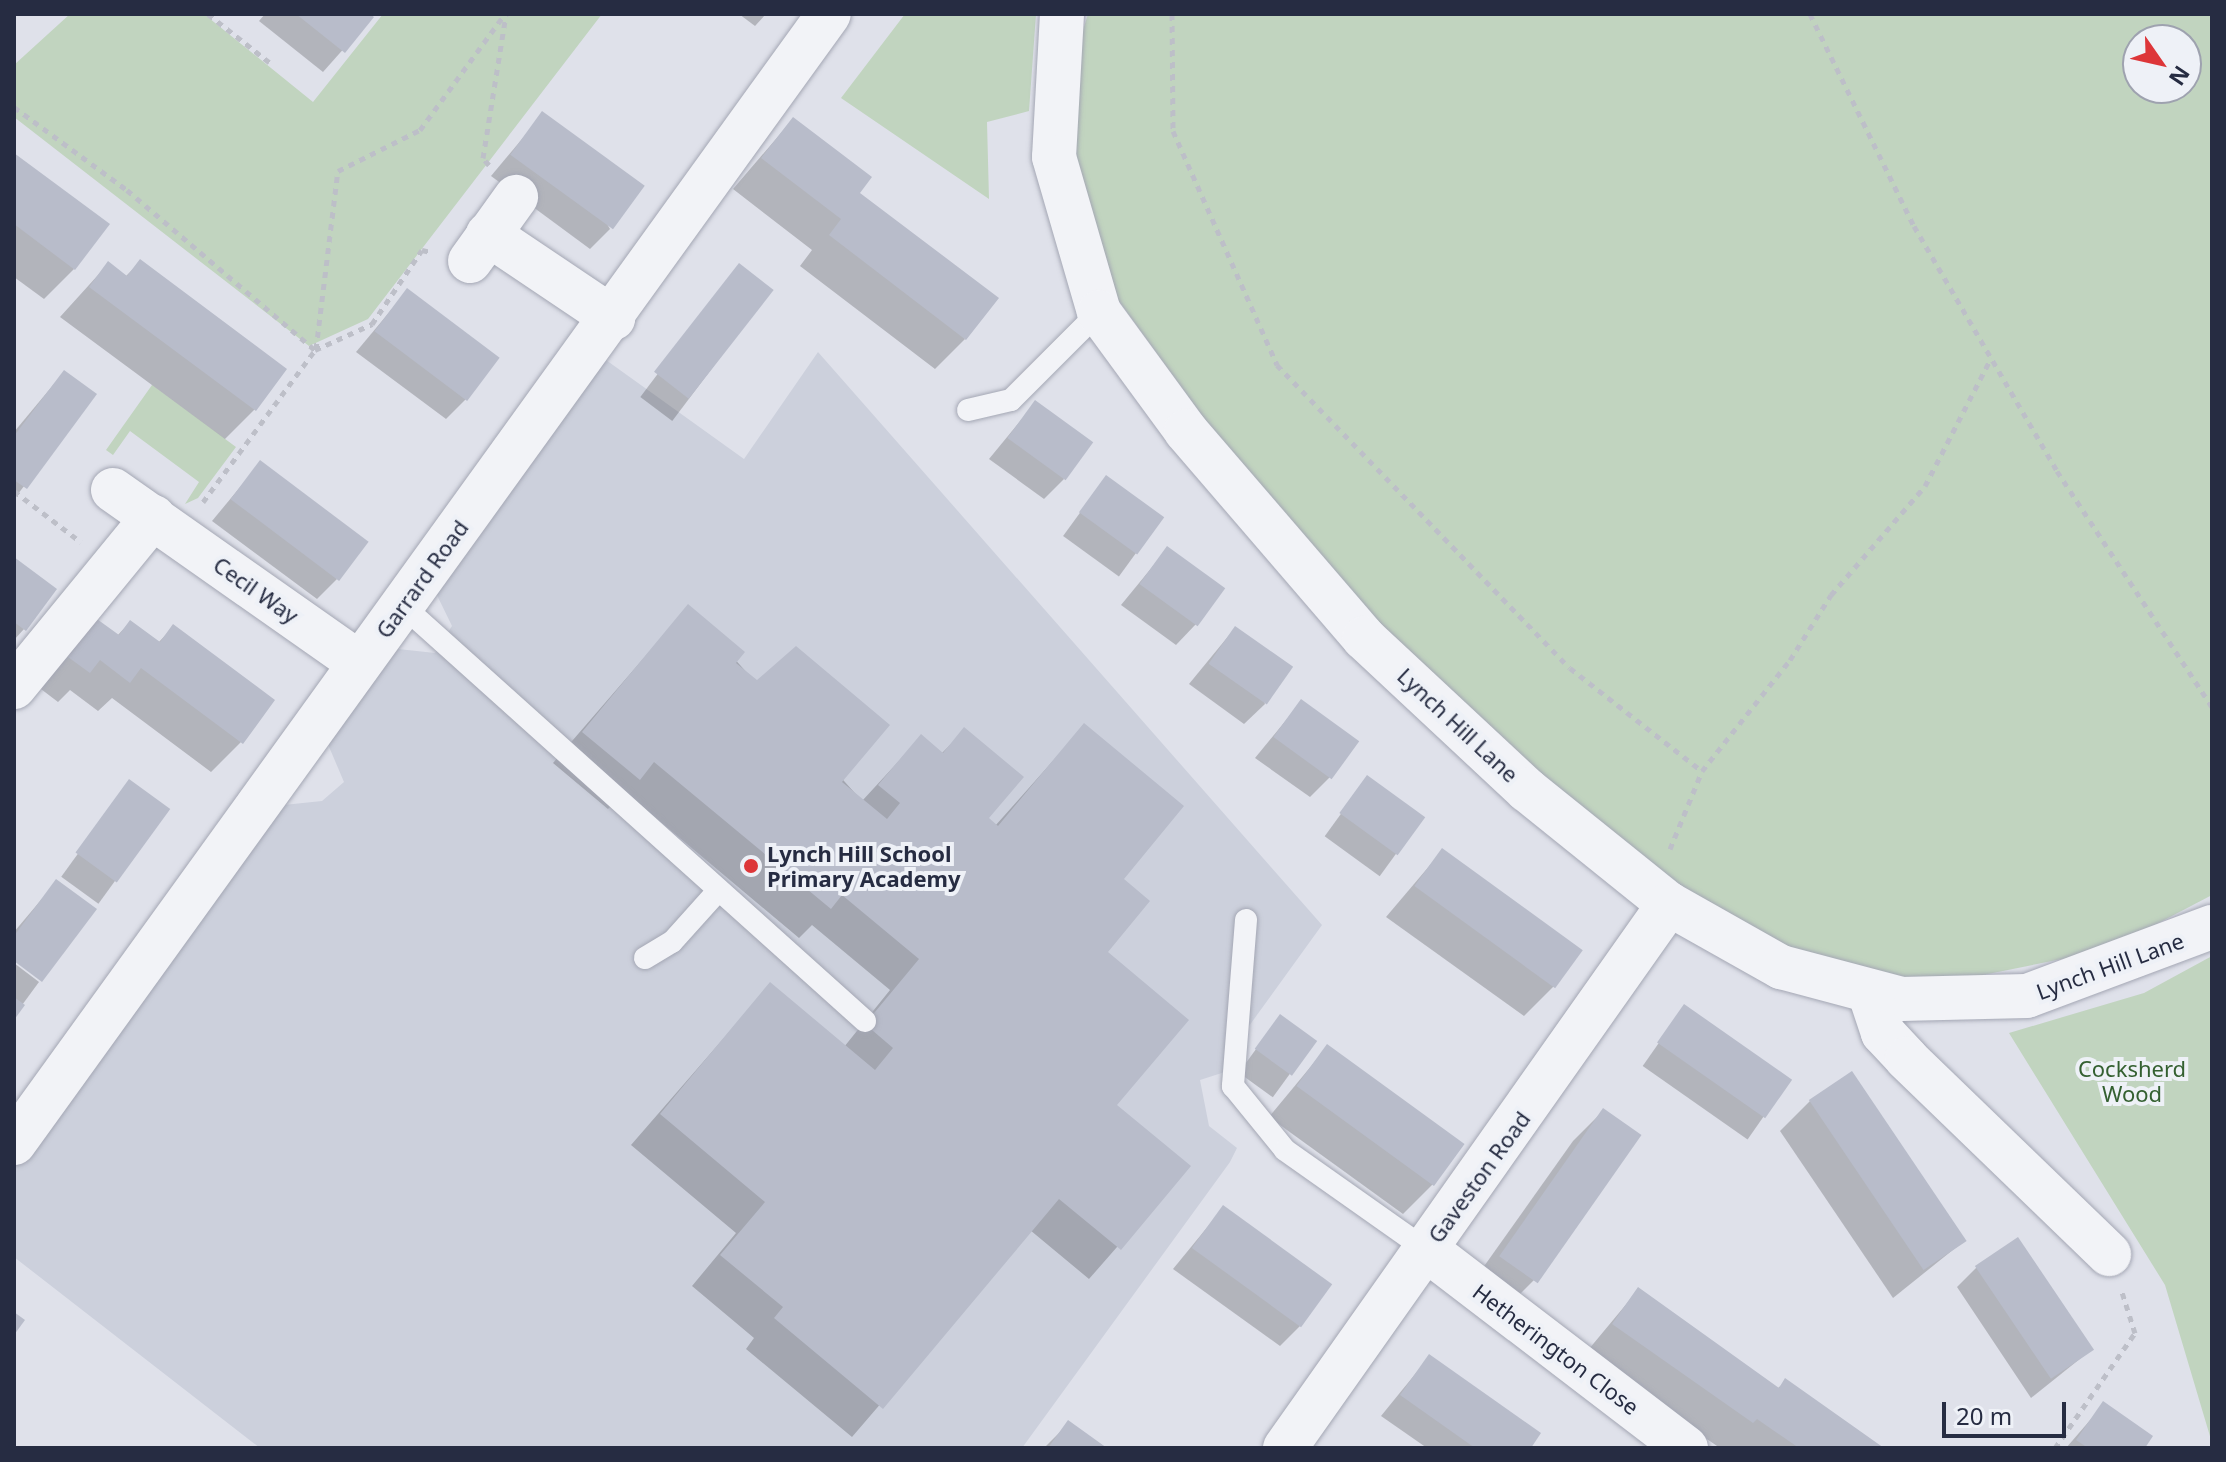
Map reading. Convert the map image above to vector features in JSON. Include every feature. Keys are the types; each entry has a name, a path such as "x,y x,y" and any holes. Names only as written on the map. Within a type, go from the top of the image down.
{"street":[{"name":"Garrard Road","path":"14,1143 359,663 613,318 829,14"},
{"name":"Lynch Hill Lane","path":"1062,14 1054,157 1099,312 1186,431 1364,638 1527,790 1661,898 1781,967 1901,999 2027,996 2212,927"},
{"path":"516,197 479,248 613,318"},
{"name":"Cecil Way","path":"113,490 359,663"},
{"path":"14,687 113,567 166,526"},
{"name":"Gaveston Road","path":"1285,1448 1427,1250 1661,898"},
{"path":"1869,991 1883,1033 2109,1254"},
{"name":"Hetherington Close","path":"1427,1250 1686,1448"}],"lane":[{"path":"968,410 1011,400 1099,312"},
{"path":"403,606 865,1021"},
{"path":"645,958 672,942 718,891"},
{"path":"1246,920 1233,1086 1285,1150 1427,1250"}],"path":[{"path":"208,14 269,62"},
{"path":"505,14 483,158 516,197"},
{"path":"315,350 338,171 420,130 505,14"},
{"path":"1172,14 1173,131 1277,365 1570,668 1702,771"},
{"path":"1810,14 1914,226 1991,358 2212,707"},
{"path":"14,107 127,190 315,350"},
{"path":"166,526 315,350 372,324 422,250 479,248"},
{"path":"1661,898 1702,771 1831,595 1925,486 1991,358"},
{"path":"14,491 113,567"},
{"path":"2055,1448 2135,1333 2109,1254"}],"shaded area":[{"name":"Lynch Hill School Primary Academy","path":"818,352 1322,925 1236,1044 1231,1070 1200,1080 1209,1126 1237,1148 1230,1162 1022,1448 260,1448 14,1257 14,1165 274,806 322,801 344,782 324,735 389,648 435,653 452,626 433,587 599,355 744,459"}],"green space":[{"path":"70,14 204,14 313,102 383,14 602,14 368,319 309,346 14,117 14,65"},
{"path":"905,14 1036,14 1029,111 987,122 989,199 841,98"},
{"path":"1088,14 2212,14 2212,895 2107,950 1933,985 1772,947 1633,863 1306,560 1103,279 1059,107"},
{"path":"152,385 236,447 198,498 185,504 199,482 130,431 113,455 106,450"},
{"name":"Cocksherd Wood","path":"2212,956 2212,1443 2165,1285 2009,1033 2144,993"}],"building":[{"path":"296,14 370,14 374,17 345,53"},
{"path":"542,111 645,186 613,229 510,155"},
{"path":"793,117 872,177 860,193 999,298 966,340 829,235 841,219 761,158"},
{"path":"14,153 110,224 75,270 14,224"},
{"path":"140,259 287,369 256,411 89,287 108,261 127,276"},
{"path":"739,263 774,290 689,399 654,372"},
{"path":"407,288 500,358 467,401 375,331"},
{"path":"64,370 97,394 27,489 14,480 14,436"},
{"path":"1035,400 1093,442 1066,480 1007,438"},
{"path":"260,460 369,542 339,581 231,499"},
{"path":"1106,475 1164,517 1137,555 1079,512"},
{"path":"1167,546 1225,588 1198,626 1139,584"},
{"path":"14,557 57,589 26,631 14,622"},
{"path":"688,604 745,652 736,663 757,680 796,646 890,725 842,782 887,819 900,803 878,785 921,734 943,753 964,727 1024,777 989,818 998,826 1084,723 1184,806 1124,879 1150,901 1108,952 1189,1020 1117,1105 1191,1166 1121,1250 1059,1199 883,1409 774,1318 783,1307 720,1255 765,1202 660,1114 770,982 875,1070 893,1048 865,1024 919,959 842,895 831,909 654,762 640,780 582,732"},
{"path":"90,614 119,635 130,620 160,642 173,624 275,700 243,744 141,668 130,683 100,660 90,673 61,652"},
{"path":"1235,626 1293,667 1267,704 1209,664"},
{"path":"1301,699 1359,741 1332,779 1273,737"},
{"path":"1367,775 1425,817 1398,855 1339,813"},
{"path":"129,779 170,809 117,883 76,853"},
{"path":"1442,848 1583,950 1555,988 1414,886"},
{"path":"56,879 97,909 42,982 14,961 14,936"},
{"path":"14,997 25,1005 14,1020"},
{"path":"1684,1004 1792,1080 1765,1118 1657,1043"},
{"path":"1280,1014 1317,1041 1292,1076 1255,1049"},
{"path":"1327,1044 1465,1144 1434,1186 1296,1086"},
{"path":"1852,1071 1967,1241 1924,1270 1809,1100"},
{"path":"1603,1108 1642,1135 1538,1283 1499,1256"},
{"path":"1223,1205 1332,1284 1301,1327 1192,1248"},
{"path":"2018,1237 2094,1350 2051,1379 1975,1266"},
{"path":"1638,1287 1779,1388 1785,1378 1884,1448 1799,1448 1757,1419 1753,1423 1612,1324"},
{"path":"14,1312 25,1320 14,1335"},
{"path":"1429,1354 1541,1433 1531,1448 1475,1448 1400,1395"},
{"path":"2103,1401 2153,1436 2145,1448 2088,1448 2076,1440"},
{"path":"1068,1420 1107,1448 1048,1448"}],"place":[{"name":"Lynch Hill School Primary Academy","path":"751,866"}]}
